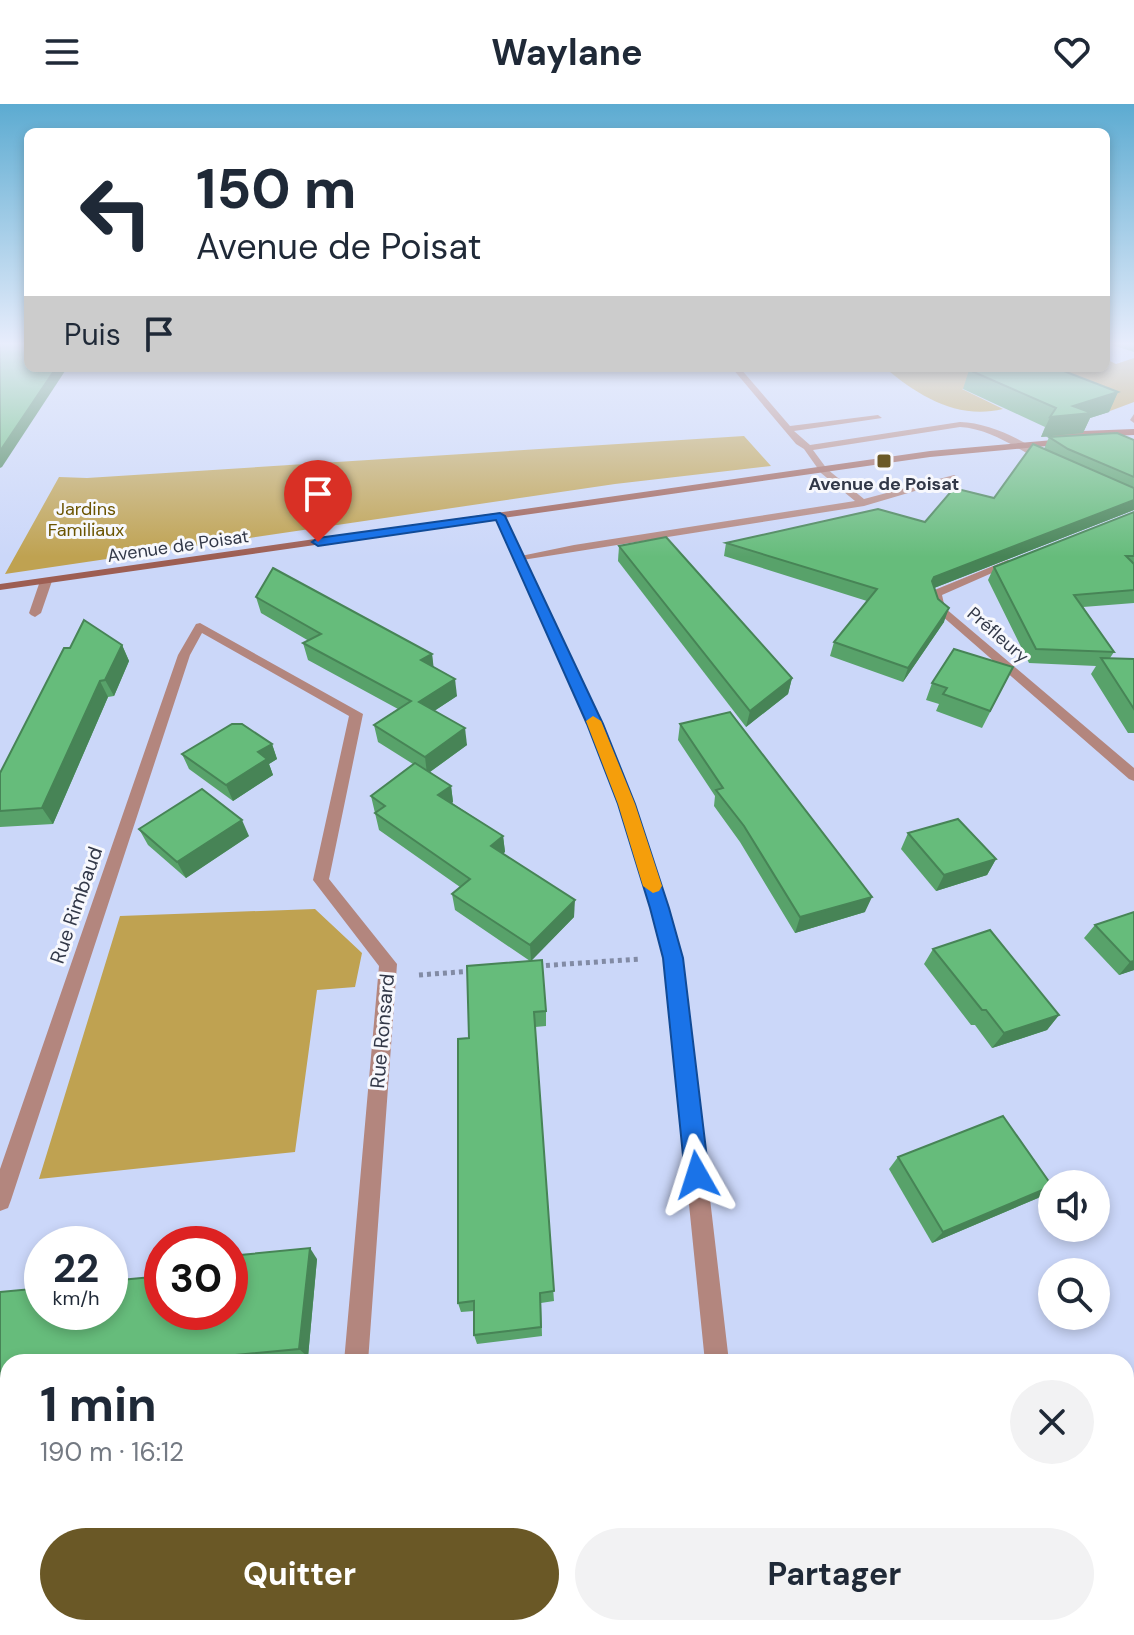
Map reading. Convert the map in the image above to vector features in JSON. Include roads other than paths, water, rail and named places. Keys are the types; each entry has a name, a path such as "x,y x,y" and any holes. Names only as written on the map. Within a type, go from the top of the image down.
{"main road":[{"name":"Avenue de Poisat","path":"930,454 944,447 1007,439 1134,432"},
{"name":"Avenue de Poisat","path":"0,587 930,454 1087,439 1134,439"}],"street":[{"path":"776,414 808,448 812,457 864,503"},
{"path":"788,429 878,418"},
{"path":"808,448 959,424 982,426 1060,466"},
{"path":"520,559 864,503 954,478"},
{"path":"500,516 595,724 627,804 673,958 716,1354"},
{"name":"Préfleury","path":"1020,559 936,593 940,609 1134,776"},
{"path":"35,613 46,581"},
{"name":"Rue Ronsard","path":"200,627 356,714 321,880 388,964 357,1354"},
{"name":"Rue Rimbaud","path":"0,1200 184,655 200,627"}],"place":[{"name":"Avenue de Poisat","path":"884,461"}],"park label":[{"name":"Jardins Familiaux","path":"86,519"}]}
